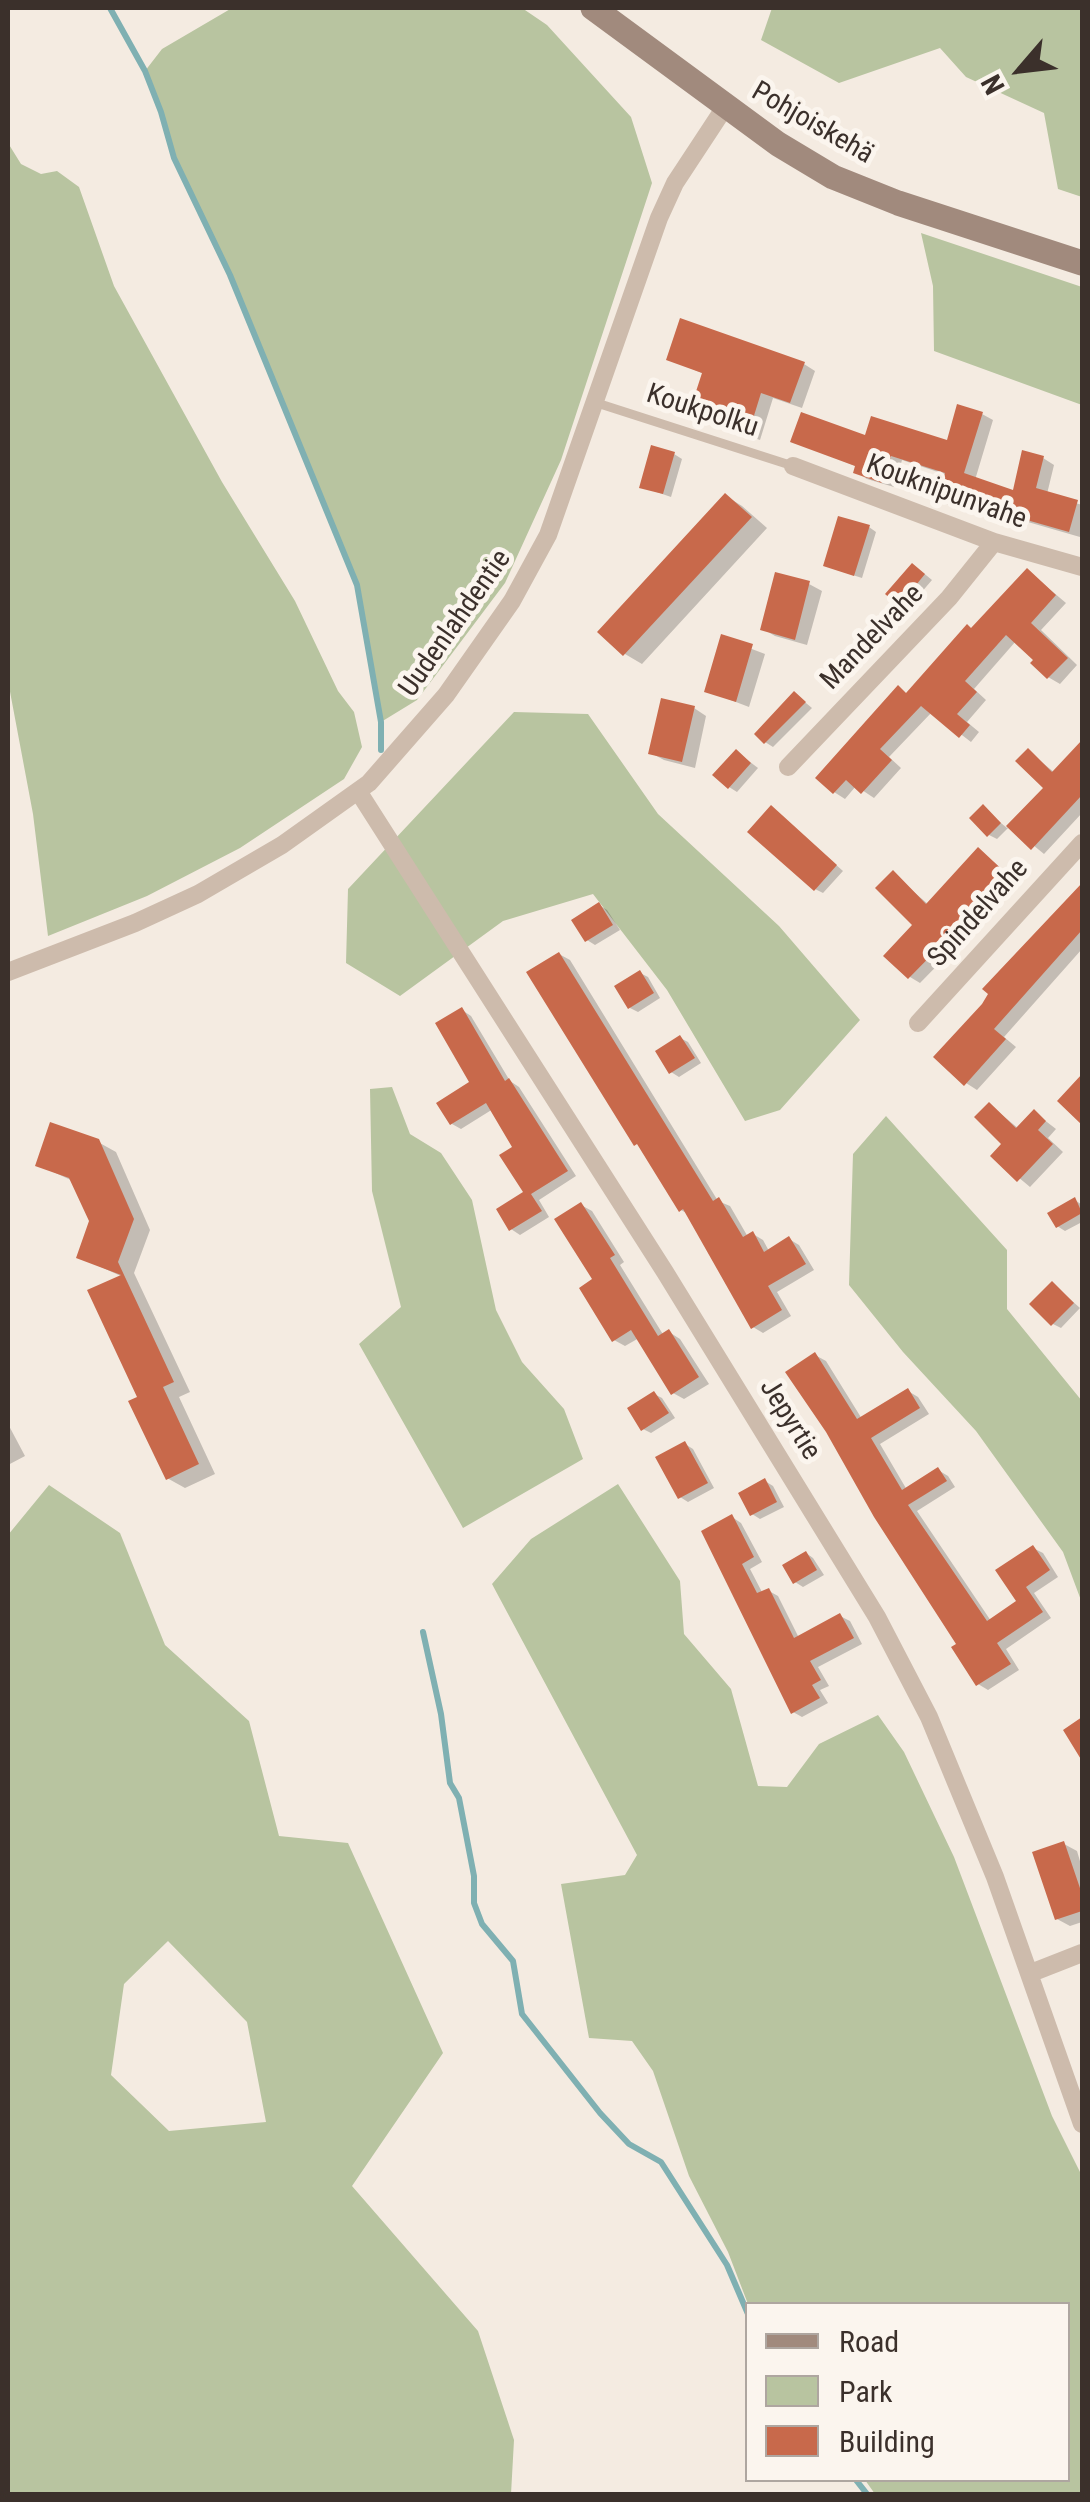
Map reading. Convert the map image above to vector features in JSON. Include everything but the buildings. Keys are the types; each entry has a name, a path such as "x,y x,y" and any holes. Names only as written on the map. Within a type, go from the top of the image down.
{"main road":[{"name":"Pohjoiskehä","path":"594,8 778,144 833,177 1082,263"}],"street":[{"name":"Uudenlahdentie","path":"8,972 198,894 282,845 369,783 446,695 512,601 548,535 660,218 675,184 725,106"},
{"name":"Kouknipunvahe","path":"793,466 994,542 1082,566"},
{"name":"Mandelvahe","path":"788,768 948,598 994,542"},
{"name":"Jepyrtie","path":"358,792 665,1272 877,1617 929,1717 1031,1973 1082,2124"},
{"name":"Spindelvahe","path":"918,1023 1082,844"},
{"path":"1031,1973 1082,1953"}],"lane":[{"name":"Koukpolku","path":"597,402 793,466"}],"green space":[{"path":"232,8 522,8 547,25 631,117 652,183 561,460 505,583 417,700 381,722 357,585 230,275 174,158 145,71 162,49"},
{"path":"772,8 1082,8 1082,197 1058,189 1044,113 966,77 940,48 839,83 761,40"},
{"path":"8,143 21,164 41,174 57,171 79,187 114,286 222,482 295,601 338,691 354,712 362,747 344,779 240,848 147,896 48,936 33,814 8,681"},
{"path":"921,233 1082,287 1082,405 934,351 933,286"},
{"path":"514,712 588,714 658,814 779,926 860,1020 780,1110 745,1121 667,990 593,894 503,921 400,996 346,963 348,889"},
{"path":"392,1087 410,1134 441,1153 472,1200 496,1310 522,1362 564,1409 583,1459 463,1528 359,1344 401,1307 372,1191 370,1089"},
{"path":"886,1116 1007,1250 1007,1309 1082,1401 1082,1603 1063,1552 976,1431 903,1352 849,1285 853,1154"},
{"path":"618,1484 680,1581 684,1634 731,1689 758,1786 787,1787 819,1744 878,1715 904,1752 954,1857 1052,2116 1082,2176 1082,2494 875,2494 866,2482 1070,2482 1070,2302 747,2302 728,2252 689,2176 653,2071 632,2041 589,2038 561,1884 625,1875 637,1855 492,1584 531,1539"},
{"path":"49,1485 120,1533 165,1645 249,1721 279,1836 348,1843 443,2053 352,2186 478,2331 514,2440 511,2494 8,2494 8,1535","holes":["168,1941 247,2022 266,2122 169,2131 111,2075 124,1984"]}],"waterway":[{"path":"110,8 145,71 174,158 230,275 357,585 381,722 381,750"},
{"path":"423,1632 441,1714 450,1783 459,1798 474,1876 474,1903 482,1924 513,1961 522,2014 629,2144 661,2162 727,2265 745,2307"},
{"path":"858,2482 867,2494"}]}
